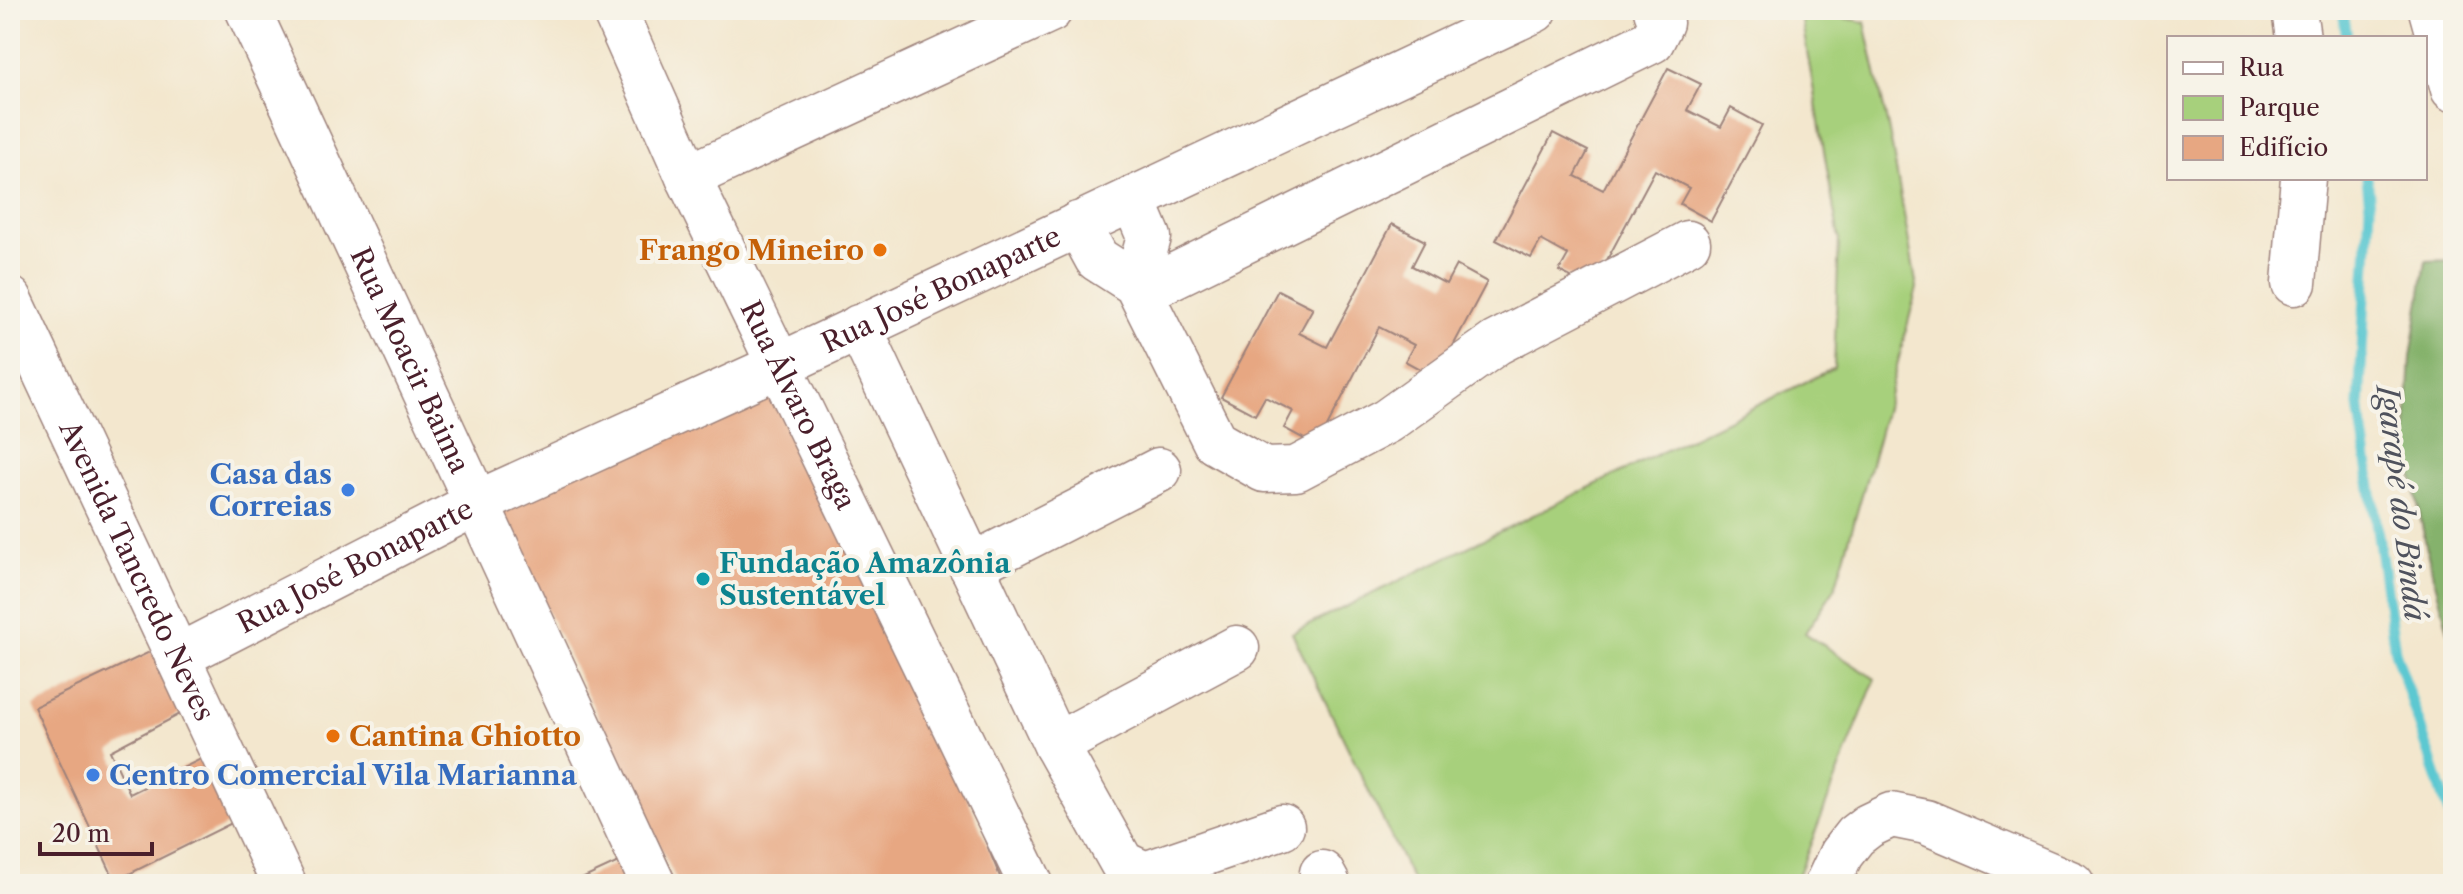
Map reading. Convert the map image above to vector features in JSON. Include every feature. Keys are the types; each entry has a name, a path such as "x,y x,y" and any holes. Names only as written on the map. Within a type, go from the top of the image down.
{"street":[{"name":"Rua Moacir Baima","path":"248,10 653,884"},
{"name":"Rua Álvaro Braga","path":"614,10 688,177 1031,884"},
{"path":"688,177 1050,10"},
{"name":"Rua José Bonaparte","path":"177,657 477,503 780,365 1535,10"},
{"path":"1138,288 1652,41 1661,23 1656,10"},
{"path":"2294,10 2298,36"},
{"path":"2431,10 2453,89"},
{"path":"2294,283 2303,180"},
{"path":"1133,199 1149,237 1138,288"},
{"path":"1078,224 1097,259 1138,288 1215,442 1264,470 1296,469 1387,421 1496,343 1688,243"},
{"name":"Avenida Tancredo Neves","path":"10,299 284,884"},
{"path":"859,327 1056,745 1122,863 1145,874 1282,827"},
{"path":"971,566 1159,470"},
{"path":"1056,745 1237,648"},
{"path":"1827,884 1841,854 1855,836 1891,815 1926,822 2072,884"}],"green space":[{"path":"1800,10 1865,22 1891,141 1917,288 1835,588 1805,633 1875,679 1797,879 1791,884 1414,884 1292,633 1834,368 1839,239"},
{"path":"2453,260 2453,649 2428,556 2406,443 2411,357 2426,261"}],"building":[{"path":"1668,68 1701,84 1687,110 1721,127 1731,108 1762,125 1711,221 1680,204 1689,188 1655,170 1592,288 1559,271 1568,255 1541,240 1531,258 1496,240 1553,133 1588,151 1575,176 1603,190"},
{"path":"1392,224 1425,241 1412,266 1446,284 1456,265 1487,282 1436,378 1405,361 1414,345 1379,327 1317,446 1284,428 1293,411 1265,397 1255,415 1221,397 1278,290 1313,308 1299,333 1327,347"},
{"name":"Fundação Amazônia Sustentável","path":"786,377 907,650 1003,884 678,884 498,508"},
{"name":"Centro Comercial Vila Marianna","path":"158,648 186,711 110,751 130,794 209,755 240,819 115,881 34,707"},
{"path":"627,858 639,884 571,884"}],"waterway":[{"name":"Igarapé do Bindá","path":"2343,10 2347,36"},
{"name":"Igarapé do Bindá","path":"2367,180 2370,206 2359,406 2395,651 2453,825"}],"place":[{"name":"Frango Mineiro","path":"880,250"},
{"name":"Casa das Correias","path":"348,490"},
{"name":"Fundação Amazônia Sustentável","path":"703,579"},
{"name":"Cantina Ghiotto","path":"333,736"},
{"name":"Centro Comercial Vila Marianna","path":"93,775"}]}
